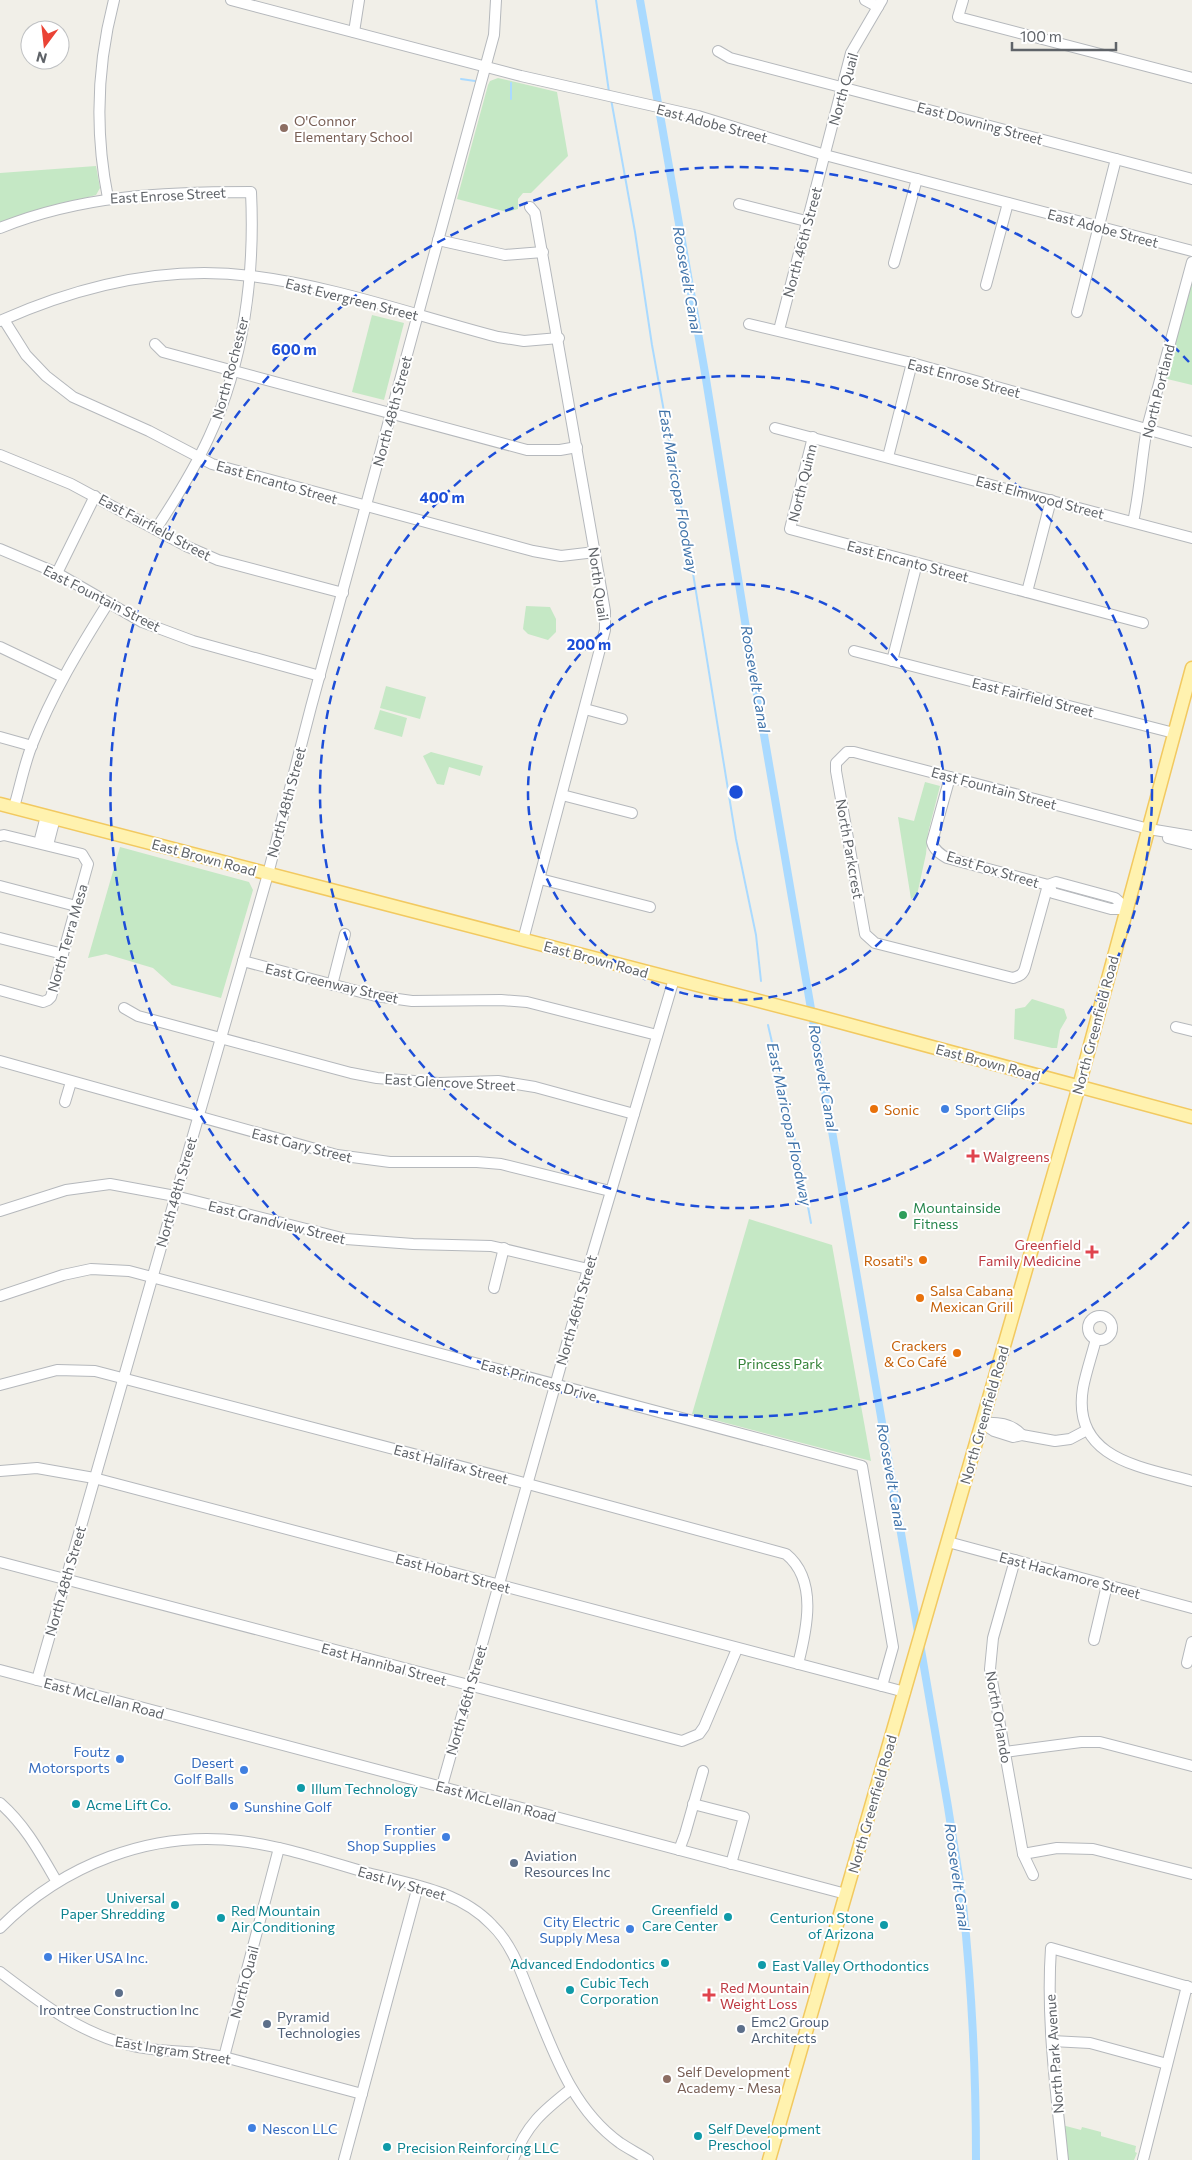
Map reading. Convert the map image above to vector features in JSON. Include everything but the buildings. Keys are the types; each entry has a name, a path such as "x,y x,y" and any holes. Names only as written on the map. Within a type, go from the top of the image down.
{"main road":[{"name":"North Greenfield Road","path":"769,2160 1079,1086 1192,668"},
{"name":"East Brown Road","path":"0,804 1192,1116"}],"street":[{"path":"108,198 102,165 100,116 104,52 114,0"},
{"name":"East Adobe Street","path":"231,0 595,94 736,127 825,155 1192,251"},
{"path":"354,32 359,0"},
{"name":"North 48th Street","path":"37,1680 268,874 496,27 496,0"},
{"path":"865,0 880,3"},
{"path":"963,0 958,17 1192,78"},
{"name":"North Quail","path":"825,155 851,53 880,3"},
{"name":"East Downing Street","path":"718,51 730,58 1192,179"},
{"name":"North 46th Street","path":"779,330 806,221 825,155"},
{"path":"1077,312 1116,159"},
{"path":"894,263 917,179"},
{"name":"East Enrose Street","path":"0,228 53,211 108,198 171,192 251,192"},
{"name":"North Rochester","path":"156,529 180,492 199,457 220,410 232,371 244,323 250,276 251,192"},
{"path":"986,285 1008,203"},
{"path":"739,204 806,221"},
{"name":"North Quail","path":"523,940 606,630 605,611 543,252 535,213 530,206"},
{"path":"438,240 505,255 543,252"},
{"name":"North Portland","path":"1133,522 1139,495 1142,454 1192,262"},
{"name":"East Evergreen Street","path":"2,321 85,289 135,278 195,274 250,276 330,291 498,337 524,341 558,338"},
{"name":"East Encanto Street","path":"2,321 26,355 46,376 73,398 149,431 199,457 230,470 533,551 561,556 595,552"},
{"name":"East Enrose Street","path":"749,324 912,364 1148,428 1192,442"},
{"path":"155,344 163,352 527,450 577,448"},
{"path":"888,457 912,364"},
{"name":"East Elmwood Street","path":"776,428 1192,538"},
{"name":"North Quinn","path":"790,529 813,438"},
{"name":"East Fairfield Street","path":"0,455 71,484 186,546 218,560 343,594"},
{"path":"57,573 95,496"},
{"path":"1027,592 1051,500"},
{"name":"East Encanto Street","path":"790,529 1143,623"},
{"name":"East Fountain Street","path":"0,549 57,573 142,622 193,641 320,676"},
{"path":"892,661 917,563"},
{"path":"14,807 32,746 63,677 108,603"},
{"path":"0,647 63,677"},
{"name":"East Fairfield Street","path":"854,651 1174,733"},
{"path":"585,709 622,718"},
{"path":"0,737 32,746"},
{"name":"East Fountain Street","path":"841,757 847,752 854,752 1191,840"},
{"name":"North Parkcrest","path":"841,757 836,763 836,771 864,934 871,940 1013,978 1024,973 1048,885"},
{"name":"East Fox Street","path":"950,777 932,842 937,851 947,858 1048,885 1056,882 1115,898 1127,909"},
{"path":"562,795 632,813"},
{"path":"0,836 44,844 50,817"},
{"name":"North Terra Mesa","path":"0,990 44,1002 51,996 88,864 82,854 44,844"},
{"path":"540,879 650,907"},
{"name":"East Fox Street","path":"1048,885 1054,893 1111,909 1127,909"},
{"path":"0,886 76,906"},
{"path":"1069,897 1072,886"},
{"path":"332,985 345,934"},
{"path":"0,938 63,954"},
{"name":"East Greenway Street","path":"243,961 376,996 412,1001 501,1000 527,1002 657,1035"},
{"name":"North 46th Street","path":"442,1786 610,1191 674,979"},
{"name":"East Glencove Street","path":"124,1008 138,1016 351,1073 377,1078 438,1083 498,1081 535,1087 634,1114"},
{"path":"1176,1027 1192,1031"},
{"name":"East Gary Street","path":"0,1061 337,1155 390,1162 477,1162 501,1164 610,1191"},
{"path":"65,1102 71,1082"},
{"name":"East Grandview Street","path":"0,1211 54,1193 87,1186 110,1184 175,1196 346,1239 413,1244 475,1244 504,1248 588,1269"},
{"path":"494,1288 504,1248"},
{"name":"East Princess Drive","path":"0,1296 63,1275 91,1269 129,1271 862,1466 893,1647 882,1686"},
{"path":"1096,1339 1083,1388 1082,1400 1087,1430 1102,1448 1118,1459 1192,1481"},
{"name":"East Halifax Street","path":"0,1385 57,1370 95,1371 528,1484 786,1554 797,1563 801,1572 808,1610 808,1623 798,1664"},
{"path":"982,1423 997,1422 1016,1428 1022,1435 1056,1441 1070,1439 1087,1430"},
{"name":"East Hobart Street","path":"0,1470 37,1468 94,1478 905,1692"},
{"name":"East Hackamore Street","path":"948,1542 1192,1608"},
{"name":"North Orlando","path":"1015,1560 993,1638 990,1658 991,1676 1023,1854 1033,1875"},
{"name":"East Hannibal Street","path":"0,1562 682,1741 699,1734 704,1728 738,1649"},
{"path":"1094,1640 1107,1585"},
{"path":"1187,1663 1192,1642"},
{"name":"East McLellan Road","path":"0,1670 846,1894"},
{"path":"1005,1752 1081,1742 1100,1742 1192,1766"},
{"path":"678,1850 702,1770"},
{"path":"0,1803 17,1818 32,1837 57,1882 20,1908 0,1928"},
{"path":"693,1804 744,1818 731,1864"},
{"name":"East Ivy Street","path":"57,1882 92,1863 129,1849 174,1840 232,1840 279,1848 445,1894 462,1902 493,1925 505,1941 516,1961 561,2071 590,2115 620,2142 649,2160"},
{"name":"North Quail","path":"224,2057 279,1848"},
{"path":"1023,1854 1057,1848 1093,1849 1192,1874"},
{"path":"344,2160 418,1886"},
{"name":"North Park Avenue","path":"1063,2160 1052,2041 1049,1983 1051,1948 1189,1987"},
{"name":"East Ingram Street","path":"0,1972 63,2018 100,2037 134,2046 202,2052 362,2094"},
{"path":"1143,2160 1189,1987"},
{"path":"1052,2041 1090,2043 1167,2064"},
{"path":"512,2160 530,2127 542,2112 572,2089"}],"green space":[{"path":"498,78 557,92 568,156 531,193 523,193 518,199 518,209 507,212 457,199 488,85 490,81"},
{"path":"96,166 100,188 96,195 25,214 0,223 0,173"},
{"path":"1192,267 1192,385 1163,378"},
{"path":"372,315 404,323 384,400 352,392"},
{"path":"526,606 550,607 556,619 556,632 548,640 528,634 523,629"},
{"path":"386,686 426,697 420,719 380,708"},
{"path":"380,710 407,718 402,737 374,729"},
{"path":"431,752 483,766 480,776 449,767 444,785 437,784 423,756"},
{"path":"925,782 940,786 928,833 926,854 917,895 911,899 898,817 914,821"},
{"path":"120,847 249,882 253,890 221,998 172,985 153,968 106,954 88,958"},
{"path":"1032,999 1064,1009 1067,1018 1060,1030 1057,1048 1014,1039 1015,1009 1025,1007"},
{"name":"Princess Park","path":"749,1219 832,1245 871,1461 692,1414"},
{"path":"1062,2125 1081,2130 1082,2127 1101,2132 1101,2136 1136,2146 1135,2152 1137,2153 1134,2160 1066,2160"}],"waterway":[{"name":"East Maricopa Floodway","path":"596,0 609,92"},
{"name":"Roosevelt Canal","path":"640,0 958,1868 971,2001 976,2160"},
{"path":"461,79 475,81"},
{"path":"511,83 511,99"},
{"name":"East Maricopa Floodway","path":"611,99 635,232 652,345 692,567 736,839 756,935 761,981"},
{"name":"East Maricopa Floodway","path":"768,1025 800,1163 811,1223"}],"place":[{"name":"O'Connor Elementary School","path":"284,128"},
{"name":"Sonic","path":"874,1109"},
{"name":"Sport Clips","path":"945,1109"},
{"name":"Walgreens","path":"973,1156"},
{"name":"Mountainside Fitness","path":"903,1215"},
{"name":"Greenfield Family Medicine","path":"1092,1252"},
{"name":"Rosati's","path":"923,1260"},
{"name":"Salsa Cabana Mexican Grill","path":"920,1298"},
{"name":"Crackers & Co Café","path":"957,1353"},
{"name":"Foutz Motorsports","path":"120,1759"},
{"name":"Desert Golf Balls","path":"244,1770"},
{"name":"Illum Technology","path":"301,1788"},
{"name":"Acme Lift Co.","path":"76,1804"},
{"name":"Sunshine Golf","path":"234,1806"},
{"name":"Frontier Shop Supplies","path":"446,1837"},
{"name":"Aviation Resources Inc","path":"514,1863"},
{"name":"Universal Paper Shredding","path":"175,1905"},
{"name":"Greenfield Care Center","path":"728,1917"},
{"name":"Red Mountain Air Conditioning","path":"221,1918"},
{"name":"Centurion Stone of Arizona","path":"884,1925"},
{"name":"City Electric Supply Mesa","path":"630,1929"},
{"name":"Hiker USA Inc.","path":"48,1957"},
{"name":"Advanced Endodontics","path":"665,1963"},
{"name":"East Valley Orthodontics","path":"762,1965"},
{"name":"Cubic Tech Corporation","path":"570,1990"},
{"name":"Irontree Construction Inc","path":"119,1993"},
{"name":"Red Mountain Weight Loss","path":"709,1995"},
{"name":"Pyramid Technologies","path":"267,2024"},
{"name":"Emc2 Group Architects","path":"741,2029"},
{"name":"Self Development Academy - Mesa","path":"667,2079"},
{"name":"Nescon LLC","path":"252,2128"},
{"name":"Self Development Preschool","path":"698,2136"},
{"name":"Precision Reinforcing LLC","path":"387,2147"}]}
